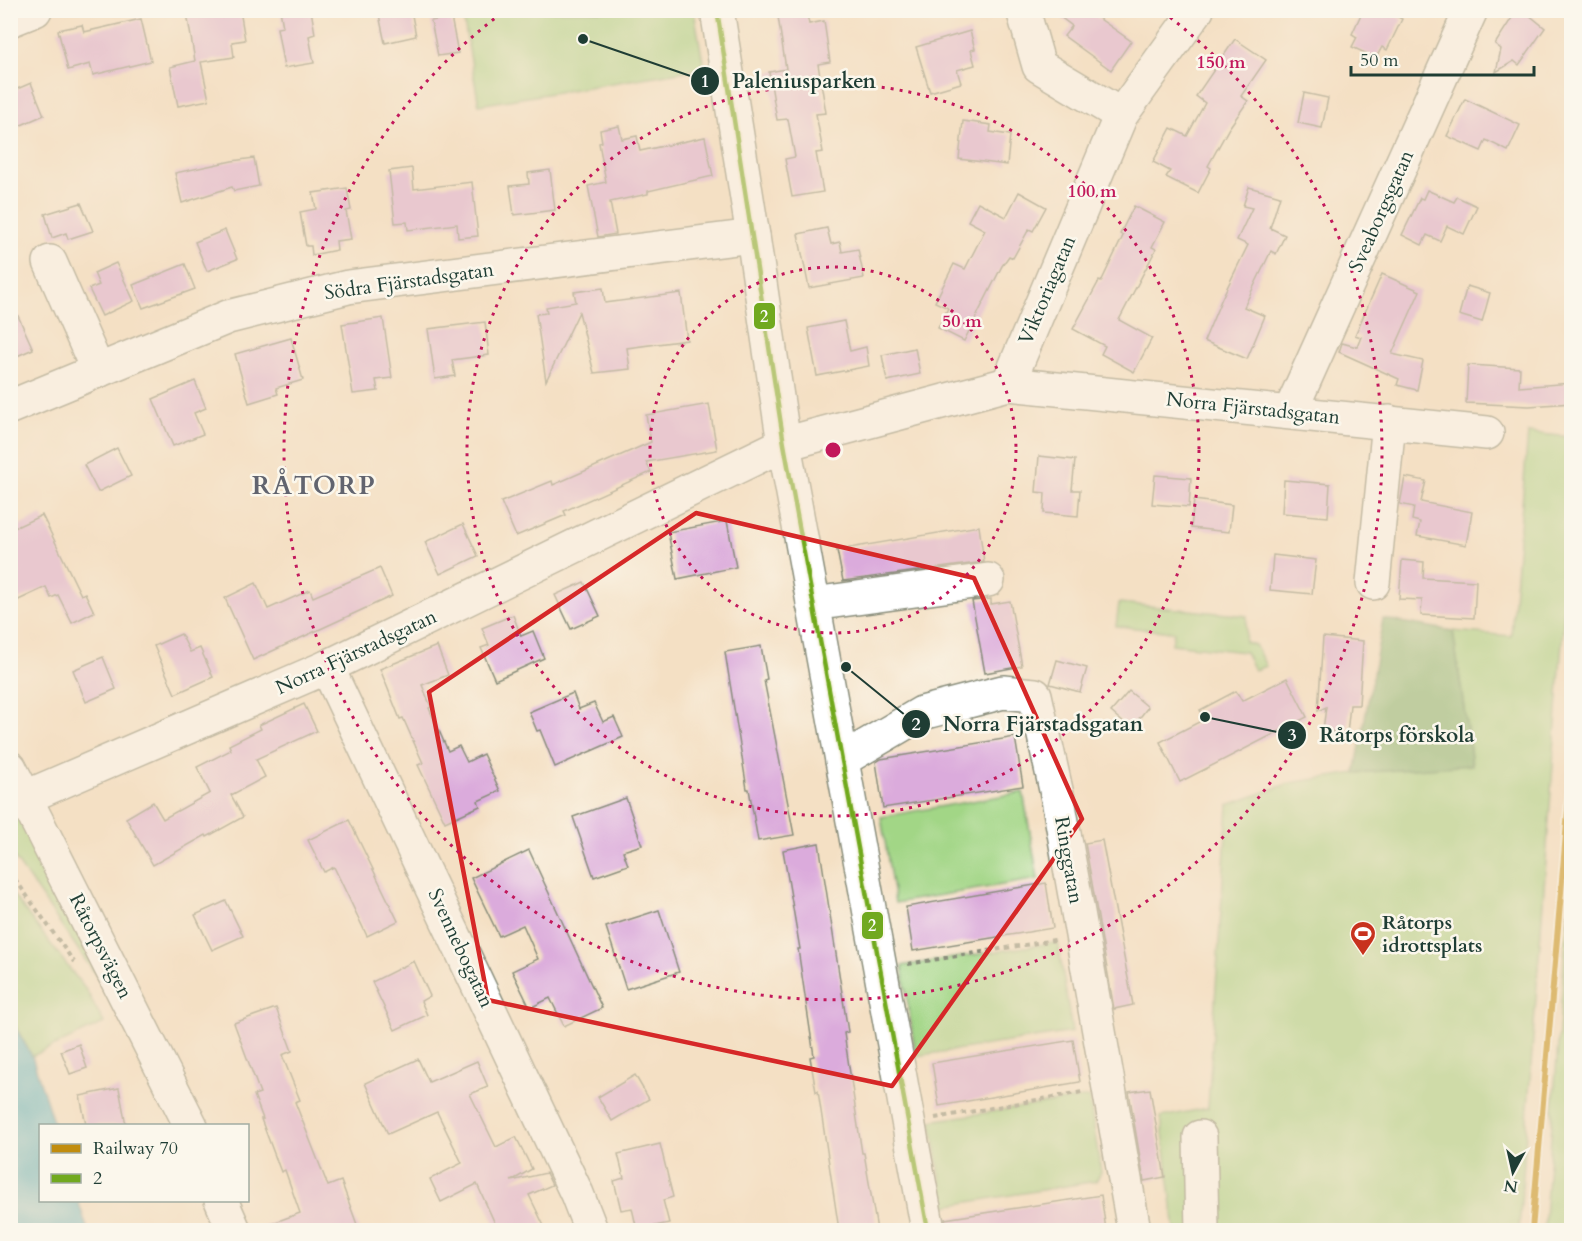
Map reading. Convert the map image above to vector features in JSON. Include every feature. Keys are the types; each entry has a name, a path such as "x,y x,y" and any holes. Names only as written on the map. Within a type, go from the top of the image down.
{"street":[{"path":"10,20 35,10"},
{"path":"717,10 784,444 928,1230"},
{"path":"1023,10 1039,66 1121,115"},
{"name":"Viktoriagatan","path":"1008,384 1121,115 1197,10"},
{"name":"Sveaborgsgatan","path":"1290,412 1471,10"},
{"name":"Södra Fjärstadsgatan","path":"10,407 228,317 348,287 753,236"},
{"path":"50,262 98,371"},
{"name":"Norra Fjärstadsgatan","path":"26,797 327,667 784,444 1008,384 1486,433"},
{"path":"1373,583 1389,422"},
{"path":"813,604 988,580"},
{"name":"Svennebogatan","path":"327,667 567,1173 591,1230"},
{"name":"Ringgatan","path":"842,760 922,713 1003,692 1035,695 1058,799 1134,1230"},
{"name":"Råtorpsvägen","path":"10,768 190,1124"},
{"path":"1200,1137 1202,1230"},
{"path":"222,1202 234,1230"}],"path":[{"path":"880,968 1082,935"},
{"path":"908,1123 1109,1088"}],"highlighted area":[{"path":"696,513 974,578 1082,819 892,1086 488,1000 429,692"}],"green space":[{"path":"462,11 694,11 704,68 479,105"},
{"name":"Råtorps idrottsplats","path":"1528,433 1571,437 1571,518 1519,1230 1175,1230 1161,1117 1208,1108 1228,805 1290,783 1355,773 1472,764 1453,631 1511,636"},
{"path":"1119,603 1247,616 1245,642 1255,645 1266,666 1254,670 1245,652 1172,644 1174,632 1116,626"},
{"path":"1383,619 1453,631 1472,765 1355,773"},
{"path":"1023,792 1038,879 895,903 881,817"},
{"path":"18,811 107,991 11,853 10,814"},
{"path":"1571,871 1572,1158 1567,1230 1544,1230"},
{"path":"10,891 86,990 104,1023 32,1056 11,1018"},
{"path":"1058,942 1072,1032 916,1056 902,966"},
{"path":"1089,1097 1101,1172 1096,1181 945,1206 931,1121"}],"water":[{"path":"10,1018 32,1056 54,1124 39,1124 39,1202 78,1202 88,1230 11,1230"}],"building":[{"path":"204,10 240,10 245,40 232,42 234,57 201,62 209,100 178,106 170,67 195,61 187,13"},
{"path":"280,10 311,10 315,34 309,36 314,63 284,68 277,28 283,27"},
{"path":"378,10 411,10 416,36 385,43"},
{"path":"777,10 806,10 809,24 824,21 830,62 818,64 826,113 816,114 823,152 816,153 823,192 792,197 785,159 795,157 788,119 777,120 769,72 786,69"},
{"path":"1051,10 1087,10 1131,41 1111,70 1064,36 1072,26"},
{"path":"1363,10 1385,10 1402,19 1387,50 1382,47 1376,58 1352,47 1357,37 1352,34"},
{"path":"1517,10 1523,10 1545,28 1519,65 1514,61 1496,72 1501,49 1495,44"},
{"path":"451,17 458,53 438,56 431,21"},
{"path":"141,19 151,61 93,75 90,64 68,70 58,30 82,25 84,32"},
{"path":"970,31 975,49 971,50 975,65 957,70 961,83 930,92 916,47"},
{"path":"1235,39 1266,60 1241,96 1248,101 1229,128 1208,166 1211,168 1198,193 1166,177 1170,171 1153,162 1171,128 1187,136 1205,103 1196,96"},
{"path":"31,83 44,115 10,130 10,92"},
{"path":"1304,93 1328,98 1322,128 1298,123"},
{"path":"1465,99 1520,125 1508,151 1486,140 1481,151 1447,136"},
{"path":"963,121 991,125 990,132 1010,135 1007,165 959,159"},
{"path":"619,126 622,139 637,136 640,151 705,137 713,176 610,202 616,234 598,237 588,186 606,182 599,143 602,142 600,130"},
{"path":"254,158 259,186 234,191 232,187 182,203 175,173"},
{"path":"412,168 414,189 472,182 478,236 458,238 457,224 408,230 407,222 395,223 389,171"},
{"path":"550,170 555,210 514,215 510,186 529,184 528,173"},
{"path":"1249,187 1280,196 1270,228 1285,235 1276,254 1271,251 1244,307 1265,316 1247,359 1204,341 1248,245 1237,240 1252,208 1243,206"},
{"path":"347,188 351,210 346,211 351,239 336,241 337,250 312,255 311,246 306,246 300,212 316,209 313,193"},
{"path":"1427,190 1454,202 1457,197 1477,206 1464,234 1447,226 1440,241 1427,235 1422,245 1402,235 1420,198 1423,199"},
{"path":"1019,192 1046,207 1033,231 1029,229 1013,258 1009,256 1002,266 964,341 938,328 948,308 935,302 954,264 965,269 985,230 968,221 978,202 1006,217"},
{"path":"81,203 93,231 68,239 66,233 52,238 45,214"},
{"path":"1134,206 1165,222 1152,247 1156,249 1119,320 1152,338 1134,372 1101,354 1105,346 1073,329 1099,281 1101,282 1123,236 1120,234"},
{"path":"827,228 831,244 840,242 842,252 858,249 864,278 809,288 798,234"},
{"path":"225,230 237,259 207,271 195,242"},
{"path":"116,263 134,301 102,316 89,289 99,285 94,273"},
{"path":"185,264 195,289 143,308 133,285"},
{"path":"1382,274 1420,291 1392,354 1423,361 1417,390 1397,385 1399,379 1339,352 1342,343 1357,347 1361,337 1355,335"},
{"path":"1467,286 1490,293 1482,322 1459,315"},
{"path":"603,288 605,303 681,293 687,340 627,348 630,369 594,373 579,312 546,381 536,314 547,313 546,307 576,302 574,292"},
{"path":"10,298 33,349 10,359"},
{"path":"383,318 392,378 376,380 378,391 353,394 342,324"},
{"path":"844,321 850,351 866,347 869,366 817,376 808,328"},
{"path":"485,322 489,355 452,360 455,376 435,379 428,329"},
{"path":"291,338 303,380 276,388 278,394 249,403 235,354"},
{"path":"915,348 920,374 887,381 882,355"},
{"path":"1468,365 1520,368 1519,387 1572,383 1572,403 1529,406 1466,403"},
{"path":"195,381 206,408 194,413 203,434 173,446 153,399"},
{"path":"709,404 717,450 646,462 651,472 564,511 566,515 516,536 501,502 552,481 553,485 651,442 646,415"},
{"path":"117,448 131,476 98,492 84,465"},
{"path":"1039,456 1075,460 1072,490 1080,490 1078,516 1044,513 1045,493 1036,492"},
{"path":"1155,475 1191,478 1189,507 1152,504"},
{"path":"1405,477 1426,481 1421,502 1472,512 1466,545 1417,536 1420,522 1412,520 1414,507 1400,504"},
{"path":"1284,480 1330,484 1328,517 1282,513"},
{"path":"1194,500 1232,505 1229,532 1191,528"},
{"path":"42,515 81,595 85,593 94,612 72,623 58,595 51,598 46,587 10,604 10,530"},
{"path":"727,521 736,567 677,579 668,532"},
{"path":"463,524 478,556 440,574 425,542"},
{"path":"979,526 984,562 843,581 837,550"},
{"path":"1273,555 1316,560 1312,594 1270,590"},
{"path":"1402,560 1424,562 1423,578 1476,581 1474,618 1421,615 1422,600 1399,599"},
{"path":"380,568 392,596 253,660 225,598 256,583 268,609 310,590 313,597"},
{"path":"584,582 600,616 571,629 555,595"},
{"path":"991,599 991,604 1010,601 1022,666 985,673 972,601"},
{"path":"513,615 521,636 533,631 544,658 495,680 481,648 489,645 482,628"},
{"path":"181,634 190,652 200,648 213,677 175,694 154,646"},
{"path":"1323,637 1363,641 1359,705 1350,705 1347,734 1323,730 1326,707 1318,711"},
{"path":"437,646 448,675 422,685 431,707 429,708 448,751 459,746 467,762 483,754 500,791 478,801 480,806 445,822 418,765 423,763 403,718 400,719 380,669"},
{"path":"761,646 767,679 764,680 794,835 758,841 749,789 747,789 725,652"},
{"path":"103,657 116,689 86,702 73,670"},
{"path":"1057,660 1087,668 1080,692 1050,684"},
{"path":"1287,678 1307,717 1180,782 1160,742 1205,719 1200,710 1236,691 1242,701"},
{"path":"1129,691 1148,707 1131,729 1111,712"},
{"path":"573,693 579,709 594,703 603,722 614,717 623,737 555,767 540,730 537,731 529,712"},
{"path":"304,704 317,731 256,759 265,777 231,795 243,817 153,865 126,818 153,802 163,819 210,793 197,767 231,750 229,745 261,729 259,725"},
{"path":"1015,737 1023,786 883,808 876,762 881,759"},
{"path":"626,798 642,845 623,851 628,865 594,877 573,817"},
{"path":"349,820 398,921 367,936 334,867 324,872 308,840"},
{"path":"1102,840 1133,1005 1114,1009 1085,843"},
{"path":"819,843 848,1032 844,1033 862,1153 864,1153 877,1230 839,1230 818,1091 816,1092 810,1057 814,1056 798,949 800,949 783,850"},
{"path":"529,850 602,1008 564,1026 550,998 530,1008 512,971 538,959 523,925 499,936 471,878"},
{"path":"1046,883 1053,928 913,951 906,907"},
{"path":"226,901 243,936 212,950 195,915"},
{"path":"659,910 679,972 626,989 606,927"},
{"path":"414,961 430,996 421,1001 427,1015 395,1030 372,982"},
{"path":"276,1008 292,1051 282,1055 300,1100 295,1102 328,1186 341,1181 359,1230 260,1230 259,1228 300,1213 285,1170 281,1172 261,1119 263,1119 254,1095 260,1093 234,1023"},
{"path":"1073,1040 1080,1082 939,1106 932,1063"},
{"path":"79,1044 87,1068 70,1074 61,1051"},
{"path":"418,1059 429,1082 477,1061 488,1087 470,1094 496,1147 516,1137 532,1169 511,1181 546,1173 552,1185 529,1195 546,1230 498,1230 477,1184 441,1202 430,1179 462,1163 437,1112 388,1134 365,1083"},
{"path":"635,1075 649,1099 612,1121 598,1097"},
{"path":"119,1088 126,1124 86,1124 80,1096"},
{"path":"1150,1089 1165,1177 1144,1181 1129,1092"},
{"path":"660,1144 673,1197 663,1200 669,1223 637,1230 632,1208 621,1210 614,1181 624,1178 618,1154"},
{"path":"1101,1195 1106,1230 946,1230 945,1219"}],"rail line":[{"name":"70","path":"1532,1230 1572,764"}],"transit line":[{"name":"2","path":"717,10 784,444 928,1230"}],"place":[{"name":"Paleniusparken","path":"583,39"},
{"name":"Norra Fjärstadsgatan","path":"846,667"},
{"name":"Råtorps förskola","path":"1205,717"},
{"name":"Råtorps idrottsplats","path":"1363,957"}],"district":[{"name":"RÅTORP","path":"314,485"}]}
